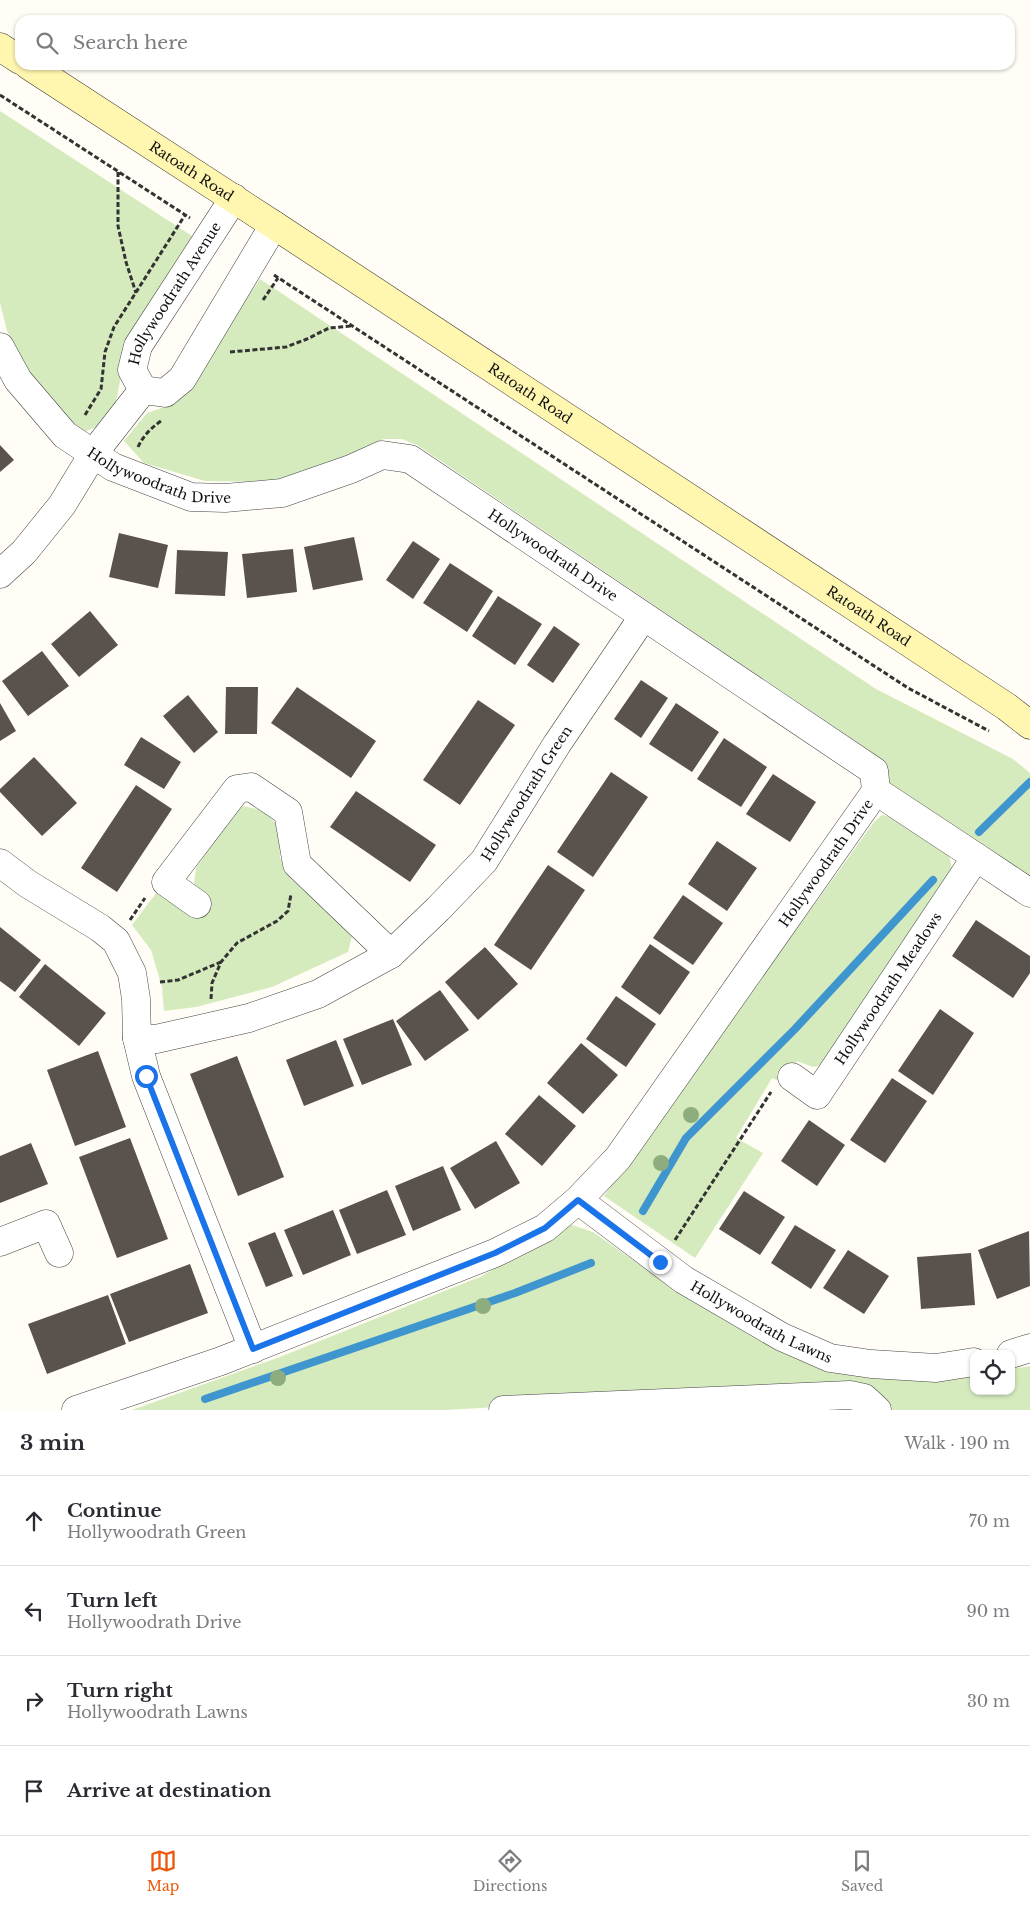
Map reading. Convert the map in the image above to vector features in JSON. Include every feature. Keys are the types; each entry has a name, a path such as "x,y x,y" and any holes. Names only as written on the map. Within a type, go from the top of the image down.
{"street":[{"path":"0,47 15,57"},
{"name":"Ratoath Road","path":"36,70 234,198 1006,707 1030,725"},
{"name":"Hollywoodrath Avenue","path":"143,390 132,370 138,346 234,198"},
{"name":"Hollywoodrath Avenue","path":"143,390 165,393 182,379 274,225"},
{"name":"Hollywoodrath Drive","path":"0,347 18,380 65,435 93,454 126,472 191,497 225,498 282,493 351,469 382,455 410,459 643,617 874,770 876,791 618,1158 578,1200 545,1228 495,1253 253,1349 76,1410"},
{"name":"Hollywoodrath Avenue","path":"0,574 24,552 62,505 93,454 143,390"},
{"name":"Hollywoodrath Green","path":"137,1038 156,1039 249,1018 318,994 391,954 484,861 557,744 643,617"},
{"path":"197,904 166,882 237,789 251,787 288,812 296,864 391,954"},
{"path":"876,791 1030,892"},
{"name":"Hollywoodrath Meadows","path":"792,1077 817,1095 976,857"},
{"path":"0,863 28,884 100,928 116,941 132,973 137,1038 146,1076 253,1349"},
{"name":"Hollywoodrath Lawns","path":"578,1200 684,1280 782,1337 830,1358 872,1364 936,1368 970,1363"},
{"path":"0,1242 46,1224 59,1253"},
{"path":"1015,1353 1030,1348"},
{"path":"503,1410 850,1395 864,1398 878,1410"}],"path":[{"path":"0,95 211,232"},
{"path":"118,171 118,226 126,262 136,293"},
{"path":"253,261 908,688 993,733"},
{"path":"230,352 286,347 329,328 351,326"},
{"path":"215,1026 210,1009 212,983 221,962 237,942 277,921 288,911 296,864"},
{"path":"116,941 154,886 166,882"},
{"path":"134,986 178,980 221,962"},
{"path":"660,1262 773,1090 792,1077"}],"green space":[{"path":"0,111 192,236 192,247 124,362 116,401 103,424 84,432 62,416 31,374 7,331 0,303"},
{"path":"260,279 876,689 1013,759 1030,773 1030,879 887,783 883,762 869,750 417,445 402,439 384,439 335,462 274,482 205,481 144,463 124,441 147,413 173,404"},
{"path":"243,806 262,810 279,826 280,858 292,880 352,936 348,952 272,987 196,1007 164,1011 162,987 151,950 132,925 157,892 194,917 206,897 194,884 196,868 232,815"},
{"path":"882,815 891,817 949,855 953,873 823,1065 813,1067 797,1061 781,1082 772,1078 736,1138 763,1153 695,1258 604,1196 874,822"},
{"path":"569,1224 593,1232 688,1299 786,1354 866,1378 951,1379 970,1376 970,1395 1015,1395 1015,1368 1030,1366 1030,1410 881,1410 837,1387 445,1410 132,1410 280,1357 482,1276"}],"building":[{"path":"0,445 14,460 0,472"},
{"path":"119,533 168,545 158,588 109,577"},
{"path":"354,537 363,580 313,590 304,547"},
{"path":"413,541 440,559 413,599 386,580"},
{"path":"293,549 297,592 247,598 242,554"},
{"path":"177,550 228,552 225,596 175,594"},
{"path":"450,563 493,591 467,632 423,603"},
{"path":"498,596 542,624 515,665 472,636"},
{"path":"90,611 118,645 79,677 51,644"},
{"path":"554,626 580,644 553,683 527,665"},
{"path":"42,651 69,686 28,716 2,681"},
{"path":"641,680 668,698 641,738 614,719"},
{"path":"226,687 258,687 257,734 225,734"},
{"path":"297,687 376,741 351,778 271,723"},
{"path":"188,695 218,732 194,753 163,716"},
{"path":"478,700 515,725 460,805 423,780"},
{"path":"0,703 16,731 0,741"},
{"path":"676,703 719,732 692,772 649,744"},
{"path":"141,737 181,762 164,789 124,765"},
{"path":"724,738 767,767 741,807 697,779"},
{"path":"34,757 77,803 42,836 0,792 0,789"},
{"path":"611,772 648,797 593,877 557,852"},
{"path":"773,774 816,802 790,842 746,814"},
{"path":"136,785 172,809 117,892 81,868"},
{"path":"356,791 436,845 410,882 330,827"},
{"path":"717,841 757,868 727,911 688,884"},
{"path":"548,865 585,890 531,970 494,945"},
{"path":"683,895 723,923 693,965 653,938"},
{"path":"976,920 1030,956 1030,973 1013,998 952,956"},
{"path":"0,927 41,960 15,992 0,981"},
{"path":"650,944 690,972 660,1015 621,987"},
{"path":"485,947 518,984 478,1020 445,982"},
{"path":"45,964 106,1013 79,1046 19,997"},
{"path":"440,990 469,1030 425,1061 396,1021"},
{"path":"616,996 656,1024 626,1067 586,1039"},
{"path":"940,1009 974,1033 933,1095 898,1071"},
{"path":"393,1019 412,1065 362,1085 343,1039"},
{"path":"336,1040 354,1086 304,1106 286,1060"},
{"path":"581,1043 618,1075 583,1114 547,1083"},
{"path":"98,1051 126,1127 75,1146 47,1070"},
{"path":"237,1056 284,1177 238,1196 190,1074"},
{"path":"892,1078 927,1101 885,1163 850,1140"},
{"path":"539,1095 576,1126 542,1166 505,1134"},
{"path":"809,1120 845,1145 817,1186 781,1161"},
{"path":"130,1138 168,1239 117,1258 79,1157"},
{"path":"496,1141 520,1183 475,1209 450,1168"},
{"path":"31,1143 48,1184 0,1203 0,1156"},
{"path":"443,1166 461,1210 413,1231 395,1186"},
{"path":"387,1190 406,1235 357,1254 339,1210"},
{"path":"744,1191 785,1217 760,1255 719,1229"},
{"path":"333,1210 351,1255 303,1275 284,1230"},
{"path":"795,1225 836,1250 811,1289 771,1263"},
{"path":"1029,1231 1030,1286 997,1299 978,1250"},
{"path":"275,1232 293,1276 266,1287 248,1243"},
{"path":"848,1250 889,1276 864,1314 823,1288"},
{"path":"971,1253 975,1305 921,1309 917,1257"},
{"path":"190,1264 208,1313 129,1342 110,1294"},
{"path":"108,1295 126,1344 47,1374 28,1324"}],"waterway":[{"path":"979,832 1030,782"},
{"path":"643,1211 686,1138 795,1029 933,880"},
{"path":"205,1399 515,1293 591,1263"}],"route":[{"path":"146,1076 253,1349 495,1253 545,1228 578,1200 660,1262"}]}
